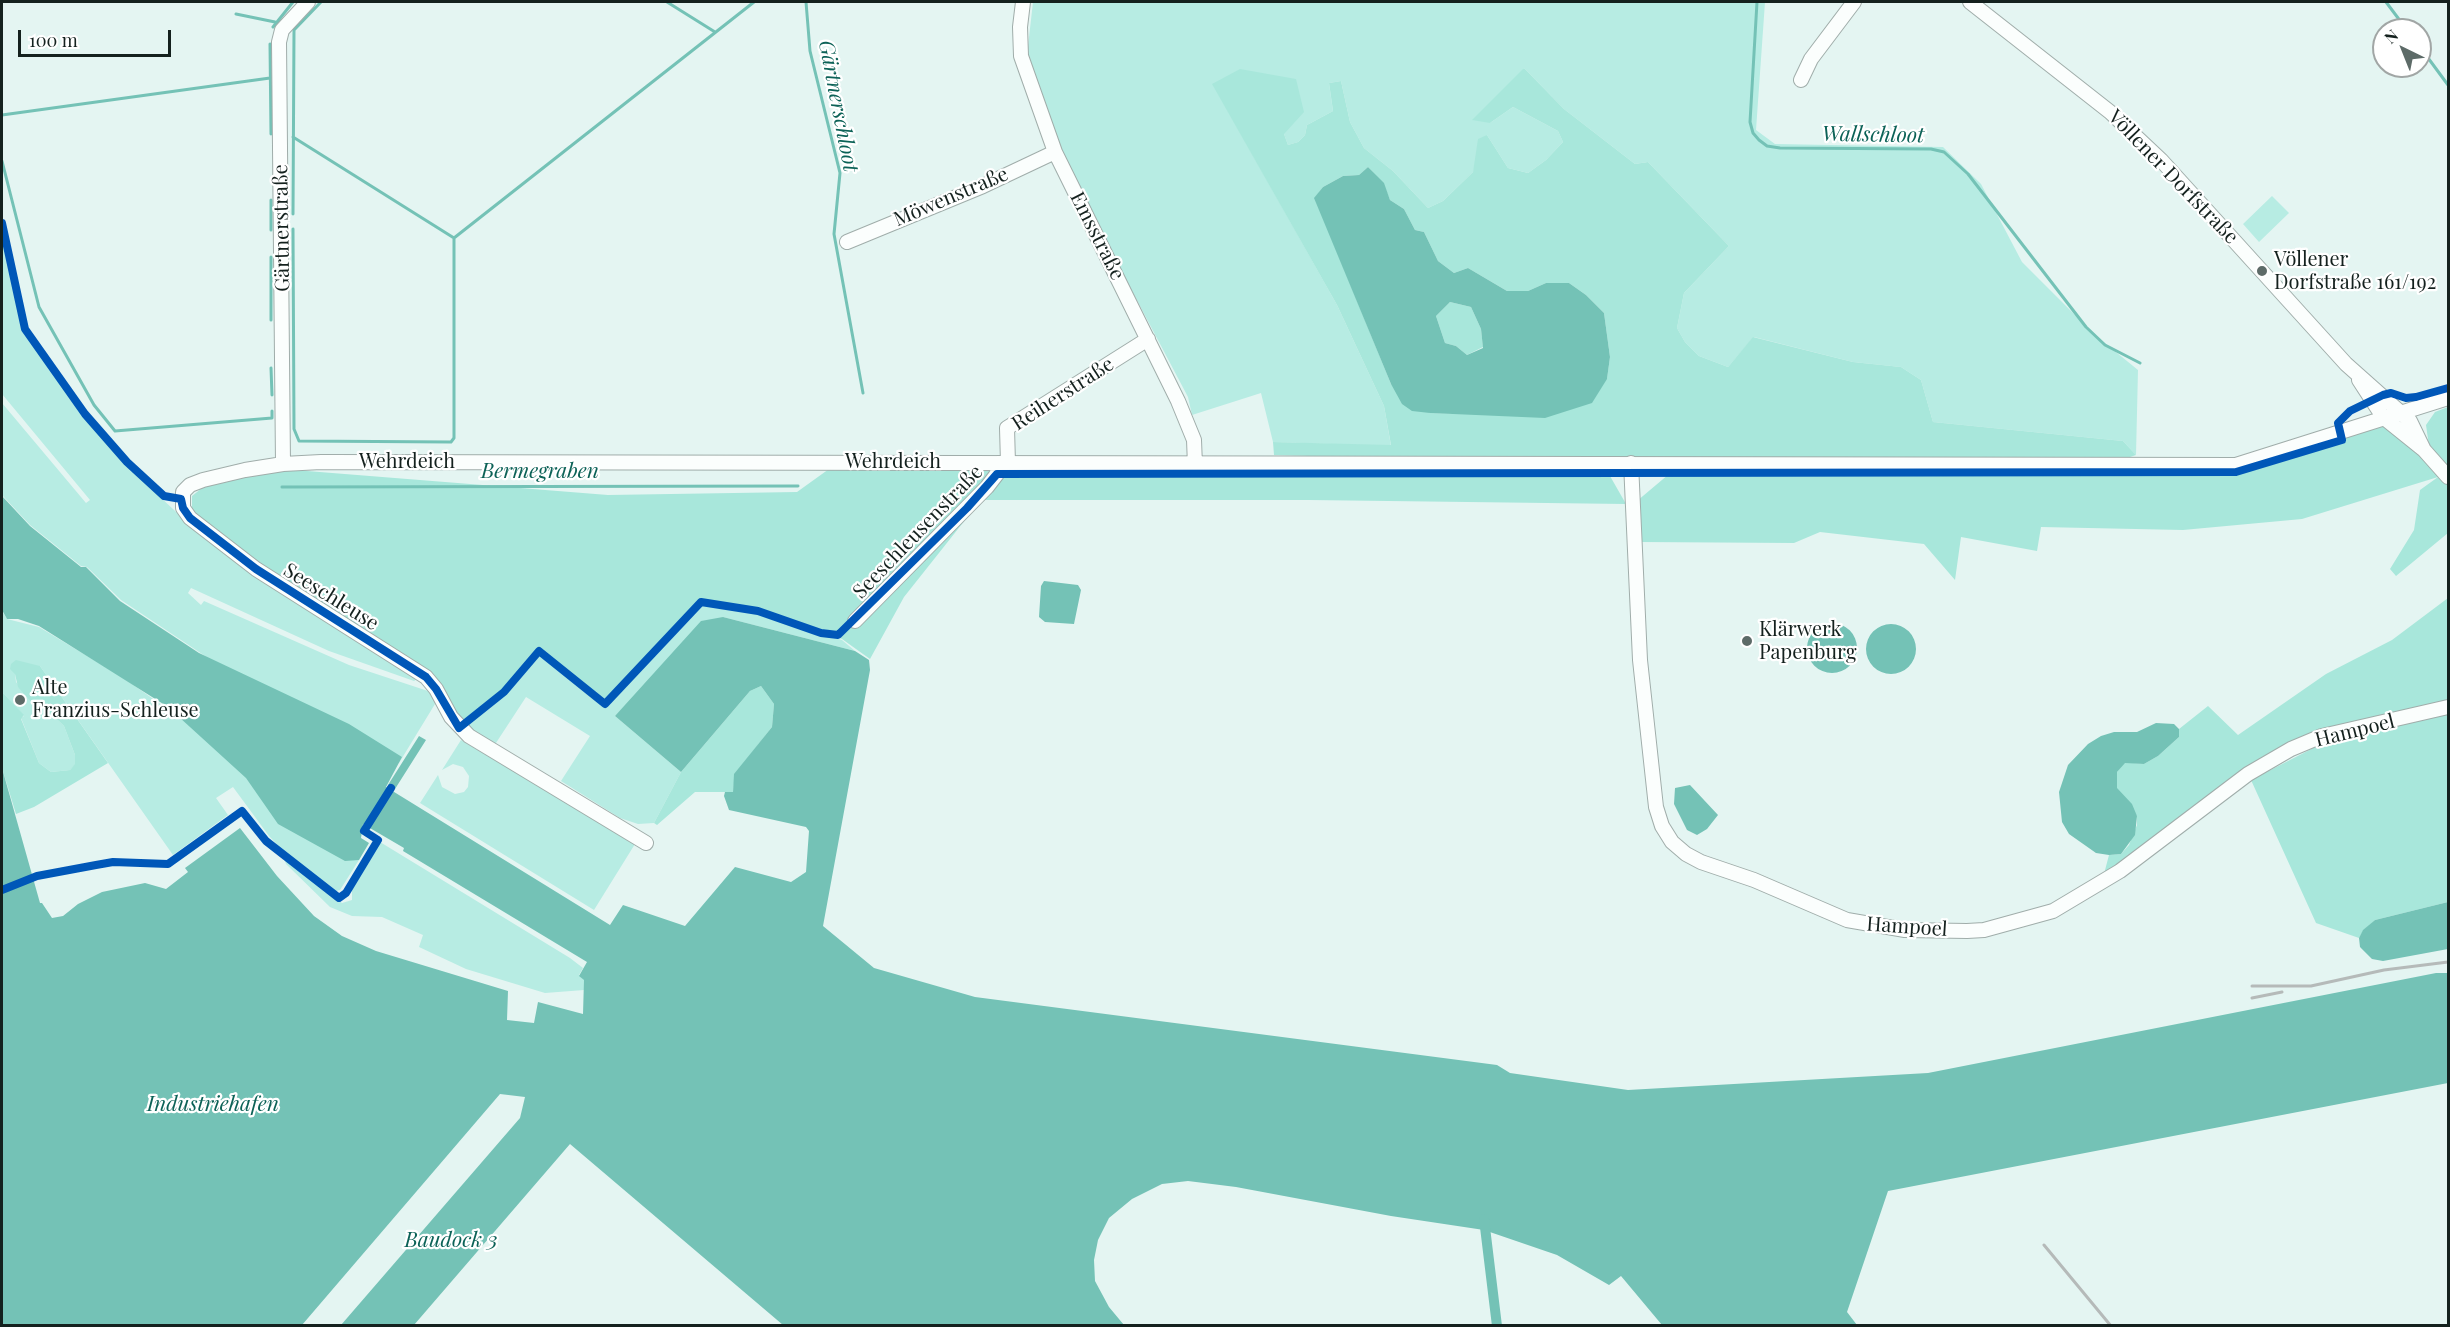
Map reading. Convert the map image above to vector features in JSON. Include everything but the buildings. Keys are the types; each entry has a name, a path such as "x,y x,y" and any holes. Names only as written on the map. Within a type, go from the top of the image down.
{"street":[{"name":"Gärtnerstraße","path":"283,464 279,42 287,24 308,2"},
{"name":"Emsstraße","path":"1023,2 1020,27 1022,56 1055,152 1084,216 1148,339 1194,440 1195,465"},
{"path":"1801,80 1811,59 1854,2"},
{"name":"Völlener Dorfstraße","path":"1970,2 2138,137 2186,185 2356,373 2400,412"},
{"name":"Möwenstraße","path":"847,242 982,186 1055,152"},
{"name":"Reiherstraße","path":"1003,463 1007,428 1148,339"},
{"name":"Völlener Dorfstraße","path":"2356,373 2370,401 2383,417"},
{"name":"Wehrdeich","path":"181,499 183,492 190,485 203,480 283,464 2235,465 2448,398"},
{"path":"2400,412 2410,421 2424,450"},
{"path":"2383,417 2424,450 2448,477"},
{"name":"Seeschleusenstraße","path":"855,621 987,487 1003,463"},
{"name":"Hampoel","path":"1630,464 1640,660 1654,798 1662,826 1672,842 1693,858 1847,920 1873,927 1905,930 1967,931 1984,930 2053,911 2120,871 2248,774 2291,749 2322,736 2448,707"},
{"name":"Seeschleuse","path":"181,499 183,508 190,519 256,569 426,677 442,698 450,717 469,736 646,843"}],"shaded area":[{"path":"1033,2 1765,2 1756,130 1775,144 1943,147 1981,184 2022,262 2095,335 2138,370 2136,455 2123,441 1933,422 1921,380 1901,367 1853,362 1754,337 1728,367 1699,356 1685,342 1677,328 1684,293 1729,246 1648,162 1635,164 1564,109 1524,68 1490,123 1513,107 1558,131 1563,142 1546,160 1528,173 1508,168 1487,135 1473,172 1443,201 1428,208 1393,171 1364,148 1350,122 1341,81 1329,83 1333,111 1307,125 1305,135 1298,142 1288,145 1284,134 1213,84 1337,305 1384,406 1391,446 1273,442 1261,393 1192,415 1188,397 1092,215 1061,150 1027,55"},
{"path":"1524,68 1564,109 1635,164 1648,162 1729,246 1684,293 1677,328 1685,342 1699,356 1728,367 1753,337 1853,362 1901,367 1921,380 1933,422 2123,441 2136,455 2121,460 1411,459 1274,455 1273,442 1391,445 1384,406 1337,305 1212,84 1240,69 1296,79 1304,112 1284,134 1288,145 1298,142 1305,135 1307,125 1333,111 1329,83 1341,81 1350,122 1364,148 1393,171 1428,208 1443,201 1473,172 1478,139 1487,135 1508,168 1528,173 1546,160 1563,142 1558,131 1513,107 1490,123 1472,120","holes":["1368,167 1383,183 1390,200 1404,209 1415,230 1424,232 1438,261 1454,273 1468,268 1507,291 1528,291 1546,283 1569,283 1586,295 1604,313 1610,357 1607,379 1476,414 1430,413 1391,384 1315,198 1323,187 1343,176 1359,175"]},
{"path":"2272,196 2289,213 2259,242 2243,224"},
{"path":"2,235 23,330 72,400 127,466 189,524 417,679 414,681 329,651 191,588 188,593 201,605 204,601 349,665 431,692 435,704 399,763 277,704 121,600 87,567 81,566 30,525 2,495 2,403 86,503 90,500 2,394"},
{"path":"1450,302 1471,307 1481,329 1483,347 1467,355 1456,346 1445,343 1436,316"},
{"path":"2448,407 2448,468 2429,446 2426,425 2435,412"},
{"path":"2385,424 2448,471 2448,533 2396,576 2390,569 2414,530 2420,490 2438,477 2302,519 2183,530 2041,527 2037,551 1961,537 1955,580 1924,544 1820,532 1794,543 1640,542 1637,501 1675,469 2236,468"},
{"path":"282,469 608,495 797,492 829,469 1606,469 1626,504 1309,500 981,500 904,597 870,659 842,639 759,610 701,601 605,702 539,649 513,681 465,721 453,708 445,692 259,566 192,512 192,496 207,484"},
{"path":"2448,598 2448,702 2320,732 2104,874 2109,855 2121,854 2129,845 2137,825 2137,816 2116,788 2117,772 2124,762 2144,764 2158,756 2179,737 2179,729 2208,706 2238,735 2326,674 2392,640"},
{"path":"701,603 758,612 842,640 855,651 723,617 615,716 681,772 654,823 638,824 620,818 561,781 590,736 526,697 494,746 463,727 515,683 539,652 605,705"},
{"path":"2,611 7,619 39,627 122,677 186,722 209,732 292,822 359,860 340,890 333,892 290,858 269,836 233,787 216,798 228,815 173,855 40,666 15,674 16,682 35,705 43,706 64,726 75,755 75,765 70,770 51,772 39,763 21,718 24,716 2,692"},
{"path":"16,660 40,666 108,763 34,807 16,814 2,768 2,692 24,715 21,719 39,763 51,772 70,770 75,764 75,755 64,726 43,706 35,706 18,687 15,674 10,669 11,664"},
{"path":"761,686 774,704 772,727 735,774 733,792 695,792 657,825 654,823 681,772 750,691"},
{"path":"2448,714 2448,902 2375,920 2359,938 2316,923 2251,780 2327,741"},
{"path":"461,740 635,844 594,910 420,803 438,775 442,787 455,794 464,792 468,787 469,776 463,767 453,764 442,770"},
{"path":"380,842 570,958 583,968 579,975 585,980 584,990 545,993 466,969 419,947 423,935 382,917 352,916 330,907 286,864 284,858 342,903 352,900 352,888"}],"water":[{"path":"1368,167 1384,183 1390,200 1404,209 1415,230 1424,232 1438,261 1454,273 1468,268 1507,291 1528,291 1546,283 1569,283 1586,295 1604,313 1610,357 1607,379 1592,403 1545,418 1430,413 1412,411 1402,404 1391,384 1314,198 1323,187 1343,176 1359,175","holes":["1450,302 1471,307 1481,329 1483,348 1467,355 1456,346 1445,343 1436,316"]},
{"path":"2,496 30,526 81,567 86,567 120,601 199,653 349,724 402,757 386,787 610,925 623,905 685,926 735,867 791,882 806,872 809,831 806,827 729,810 724,796 725,792 733,792 734,774 772,727 774,704 761,686 750,691 681,772 615,716 701,621 723,617 855,651 869,660 870,670 823,926 874,968 975,997 1497,1065 1510,1073 1628,1090 1928,1073 2436,973 2448,973 2448,1083 1888,1191 1847,1312 1857,1325 1662,1325 1621,1276 1609,1285 1557,1255 1484,1230 1391,1216 1236,1187 1188,1181 1162,1184 1132,1199 1109,1218 1098,1240 1094,1260 1095,1281 1109,1307 1124,1325 783,1325 570,1144 414,1325 341,1325 520,1118 525,1097 500,1094 302,1325 2,1325 2,768 40,903 52,918 63,916 78,904 102,892 145,883 166,889 188,872 185,868 240,828 277,876 314,916 342,936 376,951 508,991 507,1020 534,1023 538,1002 583,1014 584,980 579,976 587,962 403,851 404,848 363,824 361,838 369,843 359,860 345,861 278,824 246,778 168,707 39,626 18,619 7,619 2,610"},
{"path":"1044,581 1078,585 1081,590 1074,624 1045,622 1039,617 1041,586"},
{"path":"1832,623 1850,630 1857,648 1850,666 1832,673 1814,666 1807,648 1814,630"},
{"path":"1891,624 1909,631 1916,649 1909,667 1891,674 1873,667 1866,649 1873,631"},
{"path":"2156,723 2174,724 2179,729 2179,737 2158,756 2144,764 2125,763 2117,772 2117,788 2132,804 2137,816 2135,835 2121,854 2096,853 2069,834 2062,822 2059,792 2068,765 2088,744 2101,736 2114,732 2137,732"},
{"path":"419,736 426,740 395,789 388,785"},
{"path":"1690,785 1718,815 1707,829 1697,835 1687,830 1674,804 1675,788"},
{"path":"2448,902 2448,949 2383,961 2372,959 2360,947 2359,938 2363,930 2375,920"}],"waterway":[{"path":"273,27 293,2"},
{"path":"293,214 294,30 321,2"},
{"path":"667,2 715,32"},
{"path":"293,229 294,429 299,441 451,442 454,438 454,238 754,2"},
{"name":"Gärtnerschloot","path":"806,2 810,51 840,173 834,234 863,393"},
{"name":"Wallschloot","path":"1757,2 1750,122 1753,133 1759,140 1767,146 1780,148 1931,149 1944,152 1968,174 2086,327 2105,345 2140,363"},
{"path":"2386,2 2398,18"},
{"path":"236,14 275,22"},
{"path":"270,44 271,134"},
{"path":"2432,63 2448,85"},
{"path":"2,115 270,78"},
{"path":"293,137 454,238"},
{"path":"2,161 39,307 94,405 115,431 272,418 272,411"},
{"path":"271,200 271,230"},
{"path":"271,257 271,320"},
{"path":"271,368 272,395"},
{"name":"Bermegraben","path":"282,487 798,486"},
{"path":"1484,1219 1497,1326"}],"railway":[{"path":"2252,986 2311,986 2384,970 2448,962"},
{"path":"2252,998 2282,992"},
{"path":"2044,1245 2111,1326"}],"cycle path":[{"path":"2,223 25,329 85,414 127,462 164,496 181,499 183,508 190,518 256,569 426,677 436,689 459,728 504,692 539,651 605,704 701,602 758,611 821,633 838,635 967,508 997,474 2236,472 2342,440 2338,423 2350,411 2383,395 2391,393 2406,398 2416,397 2448,388"},
{"path":"2,890 37,876 113,862 168,864 242,811 266,841 339,898 346,893 378,840 364,831 391,788"}],"place":[{"name":"Völlener Dorfstraße 161/192","path":"2262,271"},
{"name":"Klärwerk Papenburg","path":"1747,641"},
{"name":"Alte Franzius-Schleuse","path":"20,700"}],"water label":[{"name":"Industriehafen","path":"213,1104"},
{"name":"Baudock 3","path":"451,1240"}]}
